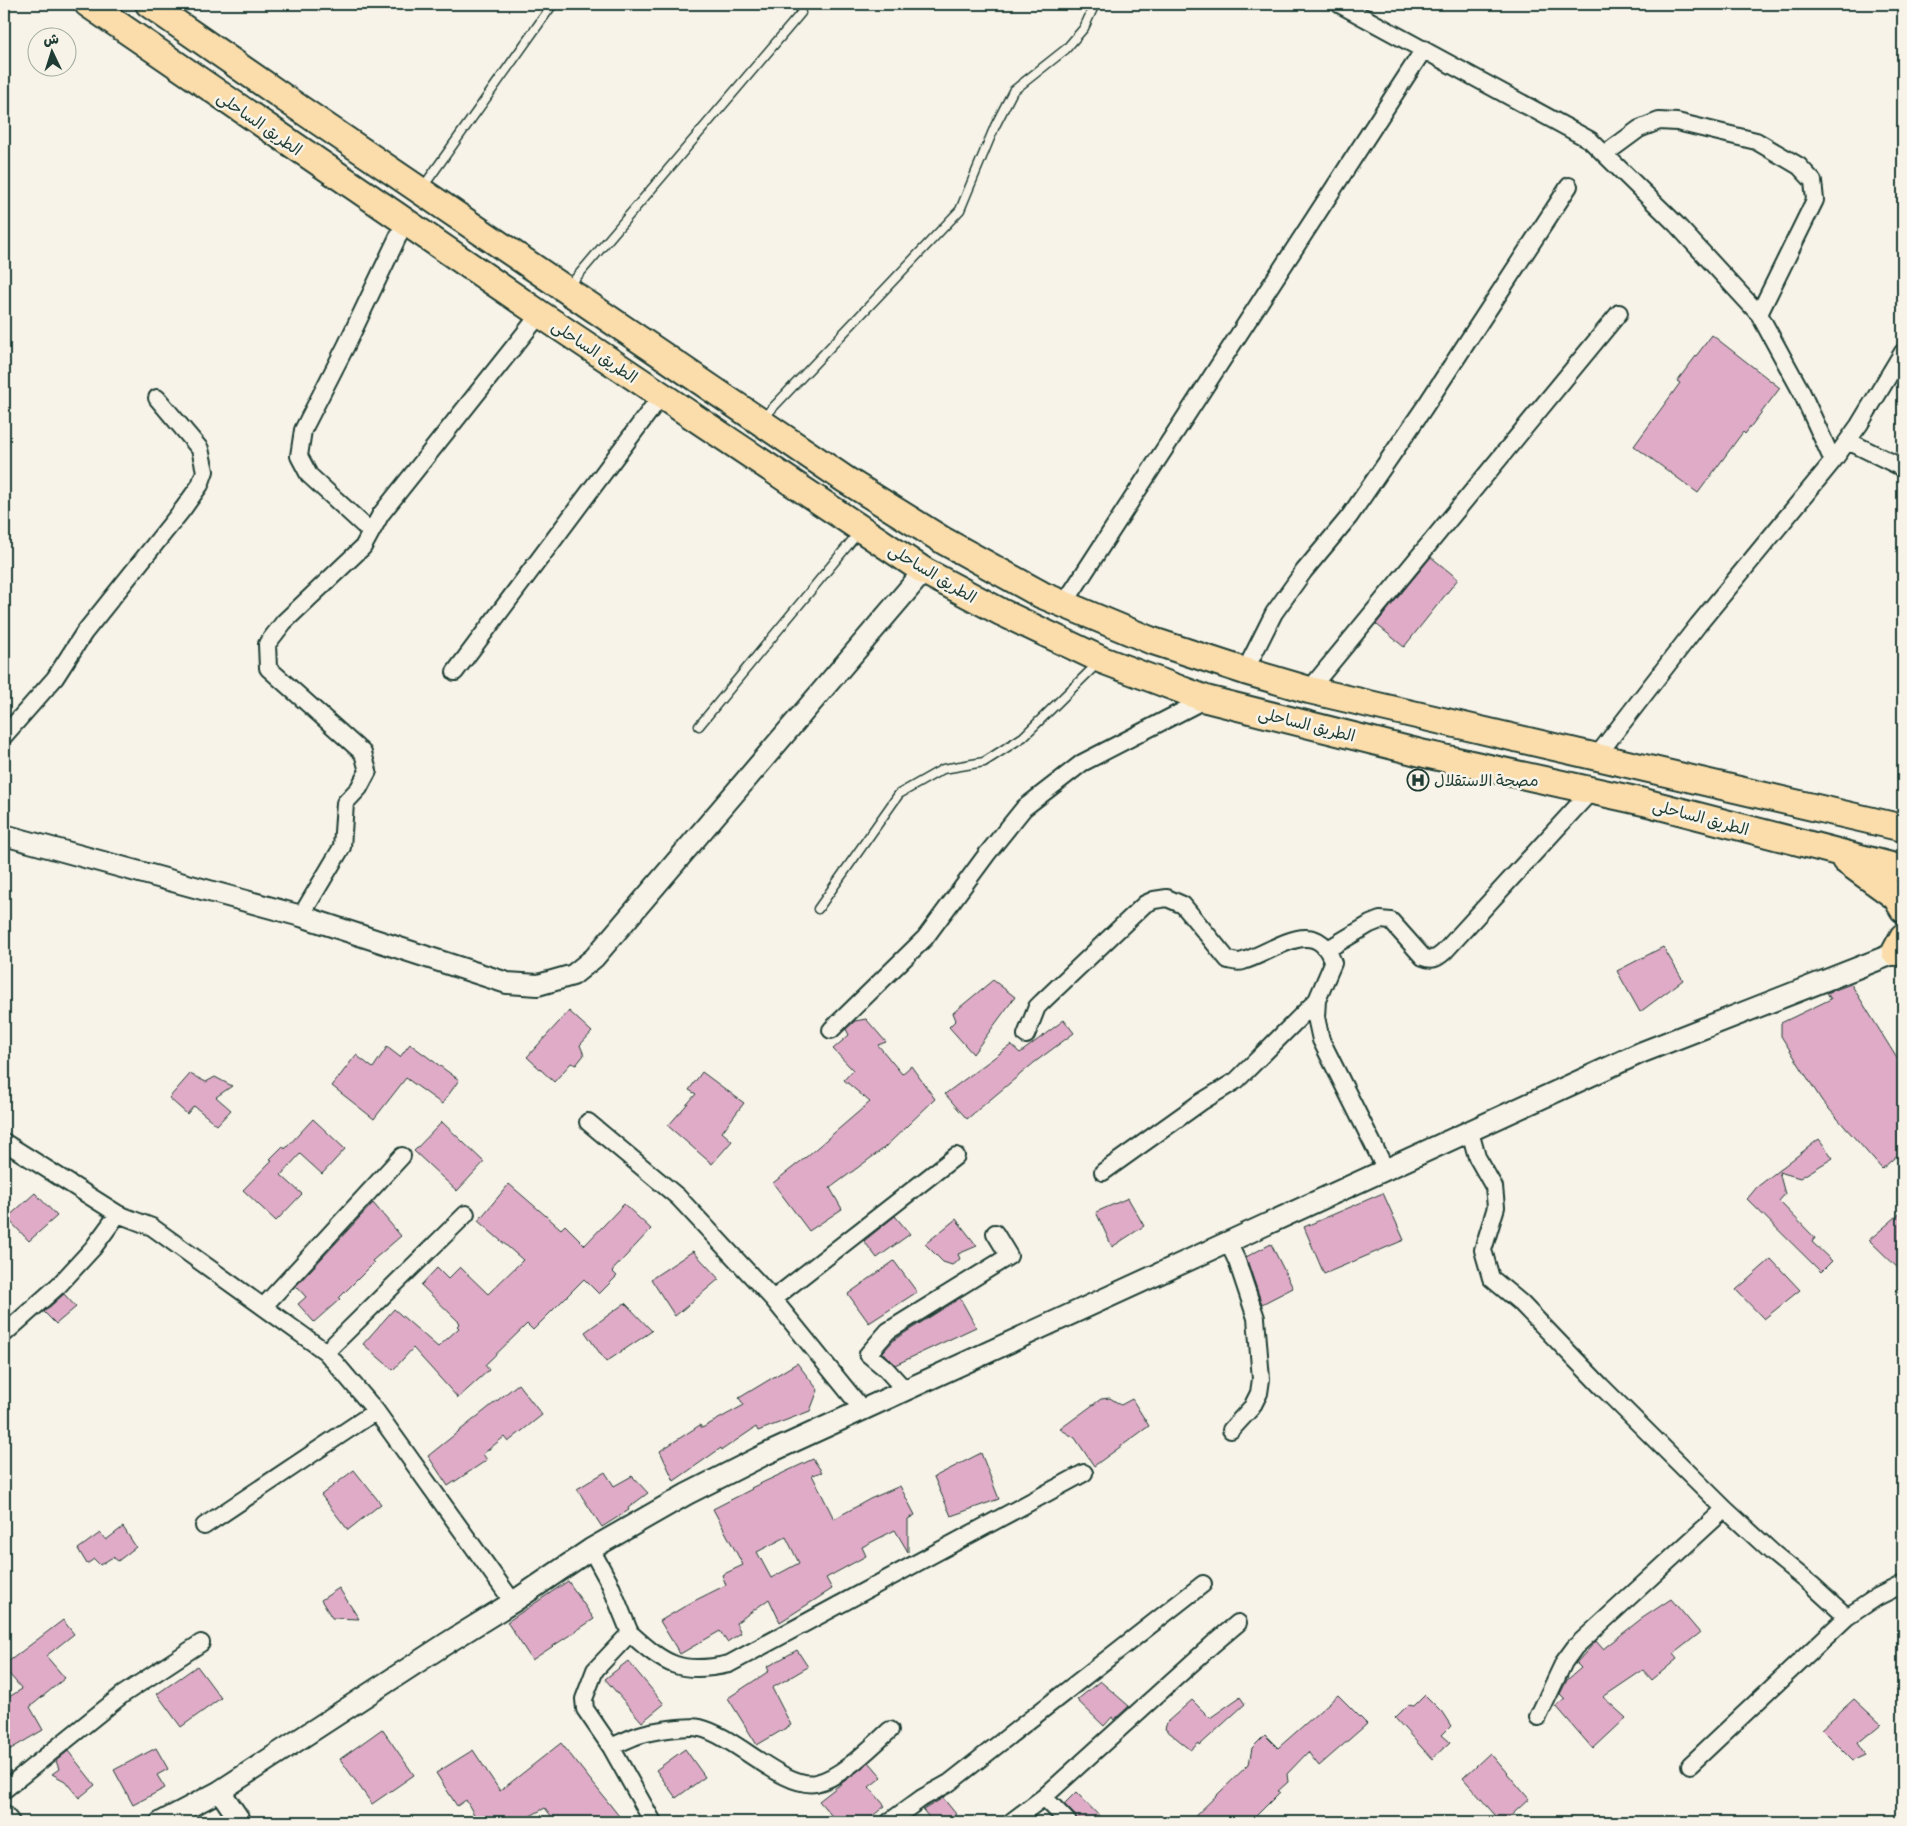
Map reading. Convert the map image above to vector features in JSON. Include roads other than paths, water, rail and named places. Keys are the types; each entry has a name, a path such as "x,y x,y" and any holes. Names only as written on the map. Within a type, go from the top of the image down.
{"highway":[{"name":"الطريق الساحلى","path":"88,4 661,396 924,571 1001,612 1102,660 1206,699 1425,754 1644,802 1903,869"},
{"name":"الطريق الساحلى","path":"149,4 846,480 944,541 1042,595 1150,640 1245,672 1309,690 1903,828"},
{"path":"1832,851 1896,897 1903,909"}],"street":[{"path":"1339,4 1590,140 1676,224 1759,314 1802,391 1833,461"},
{"path":"1064,604 1424,49"},
{"path":"1605,154 1639,129 1659,121 1668,121 1756,141 1799,166 1813,181 1814,200 1759,314"},
{"path":"1245,672 1274,613 1304,571 1355,509 1424,408 1569,186"},
{"path":"371,532 309,475 299,456 304,430 405,222"},
{"path":"1309,690 1619,313"},
{"path":"301,916 342,847 345,802 359,788 368,771 363,753 268,668 267,644 284,622 362,546 381,514 540,314"},
{"path":"1596,758 1698,625 1833,461 1903,352"},
{"path":"455,672 661,396"},
{"path":"4,736 55,678 84,633 200,485 205,471 200,449 157,398"},
{"path":"1848,440 1903,468"},
{"path":"4,835 301,916 507,983 538,985 573,975 594,958 924,571"},
{"path":"831,1030 925,938 987,854 1024,808 1082,763 1206,699"},
{"path":"1328,949 1380,920 1392,921 1423,957 1430,960 1436,958 1444,952 1592,790"},
{"path":"1026,1035 1037,1007 1145,904 1154,900 1167,898 1183,905 1228,960 1242,962 1299,937 1312,938 1328,949 1333,963 1317,1000 1316,1017 1321,1040 1386,1170"},
{"path":"161,1822 220,1791 447,1643 514,1602 591,1549 696,1490 764,1455 1640,1053 1901,947"},
{"path":"1103,1172 1201,1102 1237,1080 1317,1000"},
{"path":"588,1122 678,1197 773,1299 862,1410"},
{"path":"1470,1132 1477,1156 1494,1186 1496,1207 1483,1250 1491,1278 1521,1303 1601,1386 1725,1509 1847,1617"},
{"path":"4,1142 118,1214 152,1227 326,1352 376,1411 514,1602"},
{"path":"264,1306 402,1156"},
{"path":"773,1299 956,1156"},
{"path":"4,1334 59,1285 92,1248 118,1214"},
{"path":"326,1352 466,1214"},
{"path":"905,1390 868,1354 888,1331 1009,1256 995,1233"},
{"path":"1228,1242 1237,1261 1256,1318 1261,1379 1259,1393 1252,1407 1231,1430"},
{"path":"204,1526 376,1411"},
{"path":"591,1549 610,1584 630,1634 654,1654 689,1669 709,1669 729,1664 1084,1473"},
{"path":"1538,1717 1564,1662 1575,1647 1725,1509"},
{"path":"889,1822 922,1798 949,1783 1203,1584"},
{"path":"1690,1765 1847,1617 1877,1597 1903,1584"},
{"path":"1012,1822 1044,1797 1238,1623"},
{"path":"630,1634 595,1670 584,1699 585,1709 611,1748 653,1822"},
{"path":"4,1790 122,1695 201,1643"},
{"path":"611,1748 639,1735 697,1727 715,1733 783,1776 801,1782 816,1782 845,1769 890,1730"},
{"path":"220,1791 241,1822"},
{"path":"1044,1797 1068,1822"},
{"path":"4,1813 11,1822"}],"lane":[{"path":"420,190 553,4"},
{"path":"760,421 960,210 1013,91 1066,49 1084,28 1095,4"},
{"path":"566,289 801,13"},
{"path":"698,726 861,529"},
{"path":"818,909 899,794 943,769 984,762 1023,737 1102,660"}],"place":[{"name":"مصحة الاستقلال","path":"1418,780"}]}
